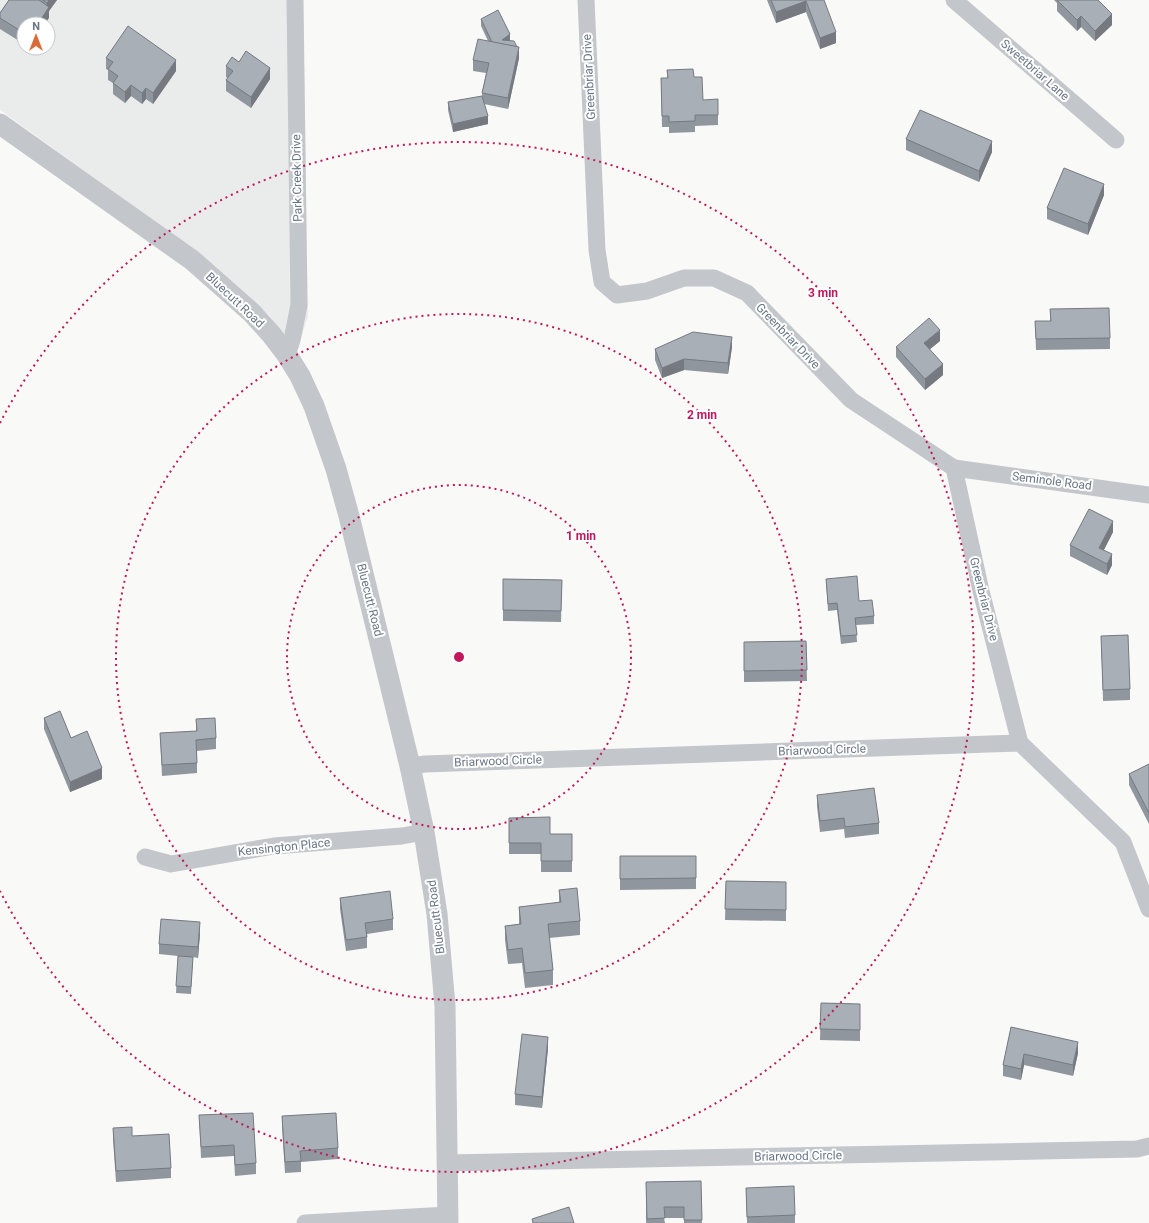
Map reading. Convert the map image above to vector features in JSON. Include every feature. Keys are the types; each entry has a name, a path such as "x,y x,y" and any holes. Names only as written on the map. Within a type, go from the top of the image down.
{"street":[{"name":"Park Creek Drive","path":"287,355 292,340 299,305 295,0"},
{"name":"Greenbriar Drive","path":"586,0 597,250 602,282 617,295 647,291 684,278 714,278 747,294 851,400 954,468 981,591 1020,743"},
{"name":"Sweetbriar Lane","path":"954,0 1116,140"},
{"name":"Bluecutt Road","path":"0,124 192,260 252,313 287,355 300,376 314,406 336,469 376,624 424,832 437,914 444,1006 448,1219"},
{"name":"Seminole Road","path":"954,468 1145,493 1149,495"},
{"name":"Briarwood Circle","path":"410,766 448,763 1020,743"},
{"path":"1020,743 1124,842 1149,909"},
{"name":"Kensington Place","path":"145,857 171,864 274,846 402,836 424,832"},
{"name":"Briarwood Circle","path":"448,1163 1137,1149 1149,1146"},
{"path":"305,1223 448,1219"}],"shaded area":[{"path":"0,0 303,0 308,316 297,351 269,315 207,260 0,110"}],"building":[{"path":"9,0 39,0 49,7 43,16 16,16 16,28 0,18 0,13"},
{"path":"771,0 824,0 836,32 820,38 806,1 776,12"},
{"path":"1057,0 1098,0 1112,14 1095,31 1081,16 1077,20"},
{"path":"498,10 510,34 502,40 514,41 517,47 492,42 481,19"},
{"path":"128,26 176,60 153,93 146,88 142,93 131,85 125,92 113,83 118,76 108,69 113,62 106,58"},
{"path":"478,39 519,47 508,98 482,93 489,63 473,60"},
{"path":"246,51 270,68 251,97 226,80 233,71 226,66 232,57 239,62"},
{"path":"693,69 694,77 702,77 703,100 718,99 718,115 695,115 695,121 669,122 669,116 662,116 661,78 668,78 667,70"},
{"path":"482,96 488,116 453,124 448,102"},
{"path":"920,110 992,141 979,171 906,139"},
{"path":"1064,168 1104,184 1088,224 1047,208"},
{"path":"1109,308 1110,338 1036,339 1035,321 1051,321 1050,309"},
{"path":"929,318 940,330 924,343 943,364 925,379 896,347"},
{"path":"693,332 732,337 728,363 684,359 662,368 655,349"},
{"path":"1089,509 1113,521 1099,548 1112,554 1107,564 1070,545"},
{"path":"857,576 859,601 872,600 874,616 855,618 857,635 841,636 837,603 828,604 826,579"},
{"path":"503,579 562,580 561,611 503,610"},
{"path":"1128,635 1130,689 1103,690 1101,636"},
{"path":"806,641 807,670 744,671 744,642"},
{"path":"60,711 71,738 87,731 102,768 70,782 44,718"},
{"path":"215,718 216,738 196,740 197,763 162,765 160,733 197,731 196,719"},
{"path":"1149,764 1149,813 1129,774"},
{"path":"874,788 879,823 845,827 844,818 820,821 817,795"},
{"path":"550,817 550,834 572,834 572,861 541,861 541,843 509,843 509,818"},
{"path":"620,856 696,856 696,878 620,879"},
{"path":"726,881 786,882 786,910 725,909"},
{"path":"577,888 580,921 548,924 553,970 525,973 522,948 508,950 505,926 521,924 519,907 561,902 559,890"},
{"path":"390,891 393,919 365,923 367,937 346,940 340,898"},
{"path":"161,919 200,922 198,947 159,944"},
{"path":"178,956 193,957 191,987 176,986"},
{"path":"821,1003 860,1004 860,1030 820,1029"},
{"path":"1011,1027 1078,1042 1073,1065 1024,1054 1021,1069 1003,1065"},
{"path":"522,1034 548,1037 542,1097 515,1094"},
{"path":"253,1113 256,1163 235,1165 234,1145 201,1147 199,1115"},
{"path":"336,1113 338,1148 300,1151 301,1161 285,1162 282,1116"},
{"path":"132,1127 132,1136 169,1134 171,1168 116,1171 113,1128"},
{"path":"701,1181 702,1220 684,1220 684,1207 664,1207 665,1218 647,1219 646,1182"},
{"path":"794,1186 795,1215 747,1217 746,1188"},
{"path":"569,1207 574,1223 533,1223 532,1219"}]}
